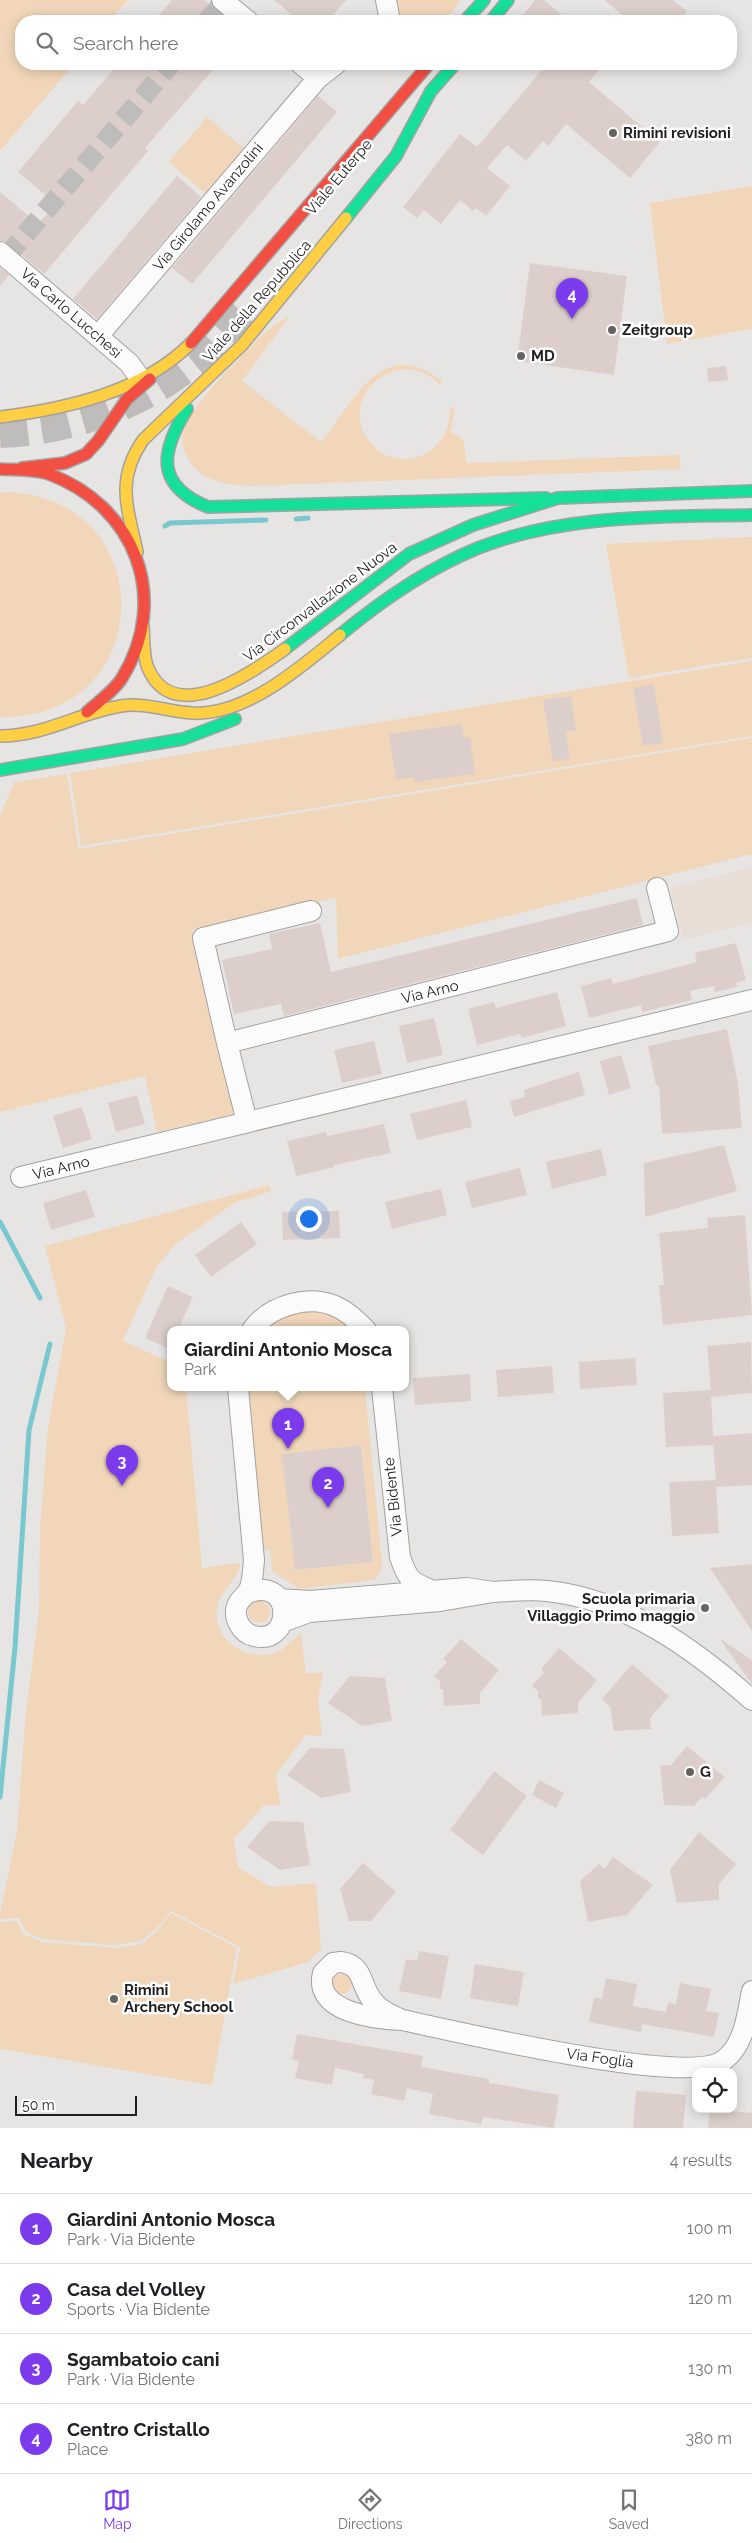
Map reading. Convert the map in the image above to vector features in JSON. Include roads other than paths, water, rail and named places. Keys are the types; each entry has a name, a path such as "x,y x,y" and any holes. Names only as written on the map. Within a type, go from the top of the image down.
{"main road":[{"path":"470,15 484,0"},
{"path":"496,15 508,0"},
{"name":"Viale della Repubblica","path":"16,469 66,463 86,454 98,441 127,399 178,356 212,320 424,70"},
{"name":"Viale della Repubblica","path":"140,565 127,499 127,470 133,454 143,440 242,345 396,156 431,91 450,70"},
{"name":"Viale Euterpe","path":"391,138 431,91"},
{"path":"0,417 28,414 65,406 140,378 178,356"},
{"name":"Via Circonvallazione Nuova","path":"201,386 169,442 166,466 176,487 196,503 208,507 752,491"},
{"name":"Via Circonvallazione Nuova","path":"0,469 16,469 55,476 69,481 91,495 120,523 132,543 140,565 145,596 143,626 147,667 159,685 173,693 189,695 213,692 248,675 299,639 409,554 473,525 558,498"},
{"name":"Via Circonvallazione Nuova","path":"1,736 45,732 86,716 124,706 179,713 216,712 256,696 302,665 384,600 442,564 496,543 558,525 618,519 752,515"},
{"name":"Via Circonvallazione Nuova","path":"69,723 98,704 117,684 136,653 143,626"},
{"path":"0,770 183,740 220,726 268,699 302,665"}],"street":[{"path":"222,0 241,15"},
{"path":"386,0 389,15"},
{"path":"308,70 318,78"},
{"name":"Via Girolamo Avanzolini","path":"98,336 318,78 328,70"},
{"name":"Via Carlo Lucchesi","path":"0,252 129,363 140,378"},
{"name":"Via Arno","path":"227,1043 668,931 657,888"},
{"path":"247,1122 203,938 311,912"},
{"name":"Via Arno","path":"21,1177 247,1122 752,1005"},
{"path":"256,1326 272,1311 298,1303 322,1303 339,1308 362,1326"},
{"path":"238,1391 254,1560 252,1579 248,1592 237,1605 236,1613 238,1621 248,1634 264,1637 272,1634 282,1622 309,1612 440,1601 493,1592 546,1590 590,1599 628,1613 674,1639 726,1677 752,1700"},
{"name":"Via Bidente","path":"382,1391 400,1557 405,1572 413,1583 431,1590"},
{"path":"279,1598 310,1601 467,1588 493,1592"},
{"path":"248,1592 262,1589 279,1598 283,1606 282,1622"},
{"name":"Via Foglia","path":"402,2020 598,2059 695,2068 708,2067 724,2060 737,2046 744,2027 752,1991"}],"waterway":[{"path":"296,519 308,518"},
{"path":"165,526 170,523 266,520"},
{"path":"0,1222 40,1298"},
{"path":"0,1797 15,1647 29,1430 50,1344"}],"tunnel":[{"path":"212,15 224,2"},
{"path":"6,257 166,70"},
{"path":"0,434 56,427 110,412 136,400 160,387 205,353 250,305"}],"place":[{"name":"Rimini revisioni","path":"613,133"},
{"name":"Centro Cristallo","path":"572,319"},
{"name":"Zeitgroup","path":"612,330"},
{"name":"MD","path":"521,356"},
{"name":"Giardini Antonio Mosca","path":"288,1449"},
{"name":"Sgambatoio cani","path":"122,1486"},
{"name":"Casa del Volley","path":"328,1508"},
{"name":"Scuola primaria Villaggio Primo maggio","path":"705,1608"},
{"name":"G","path":"690,1772"},
{"name":"Rimini Archery School","path":"114,1999"}]}
